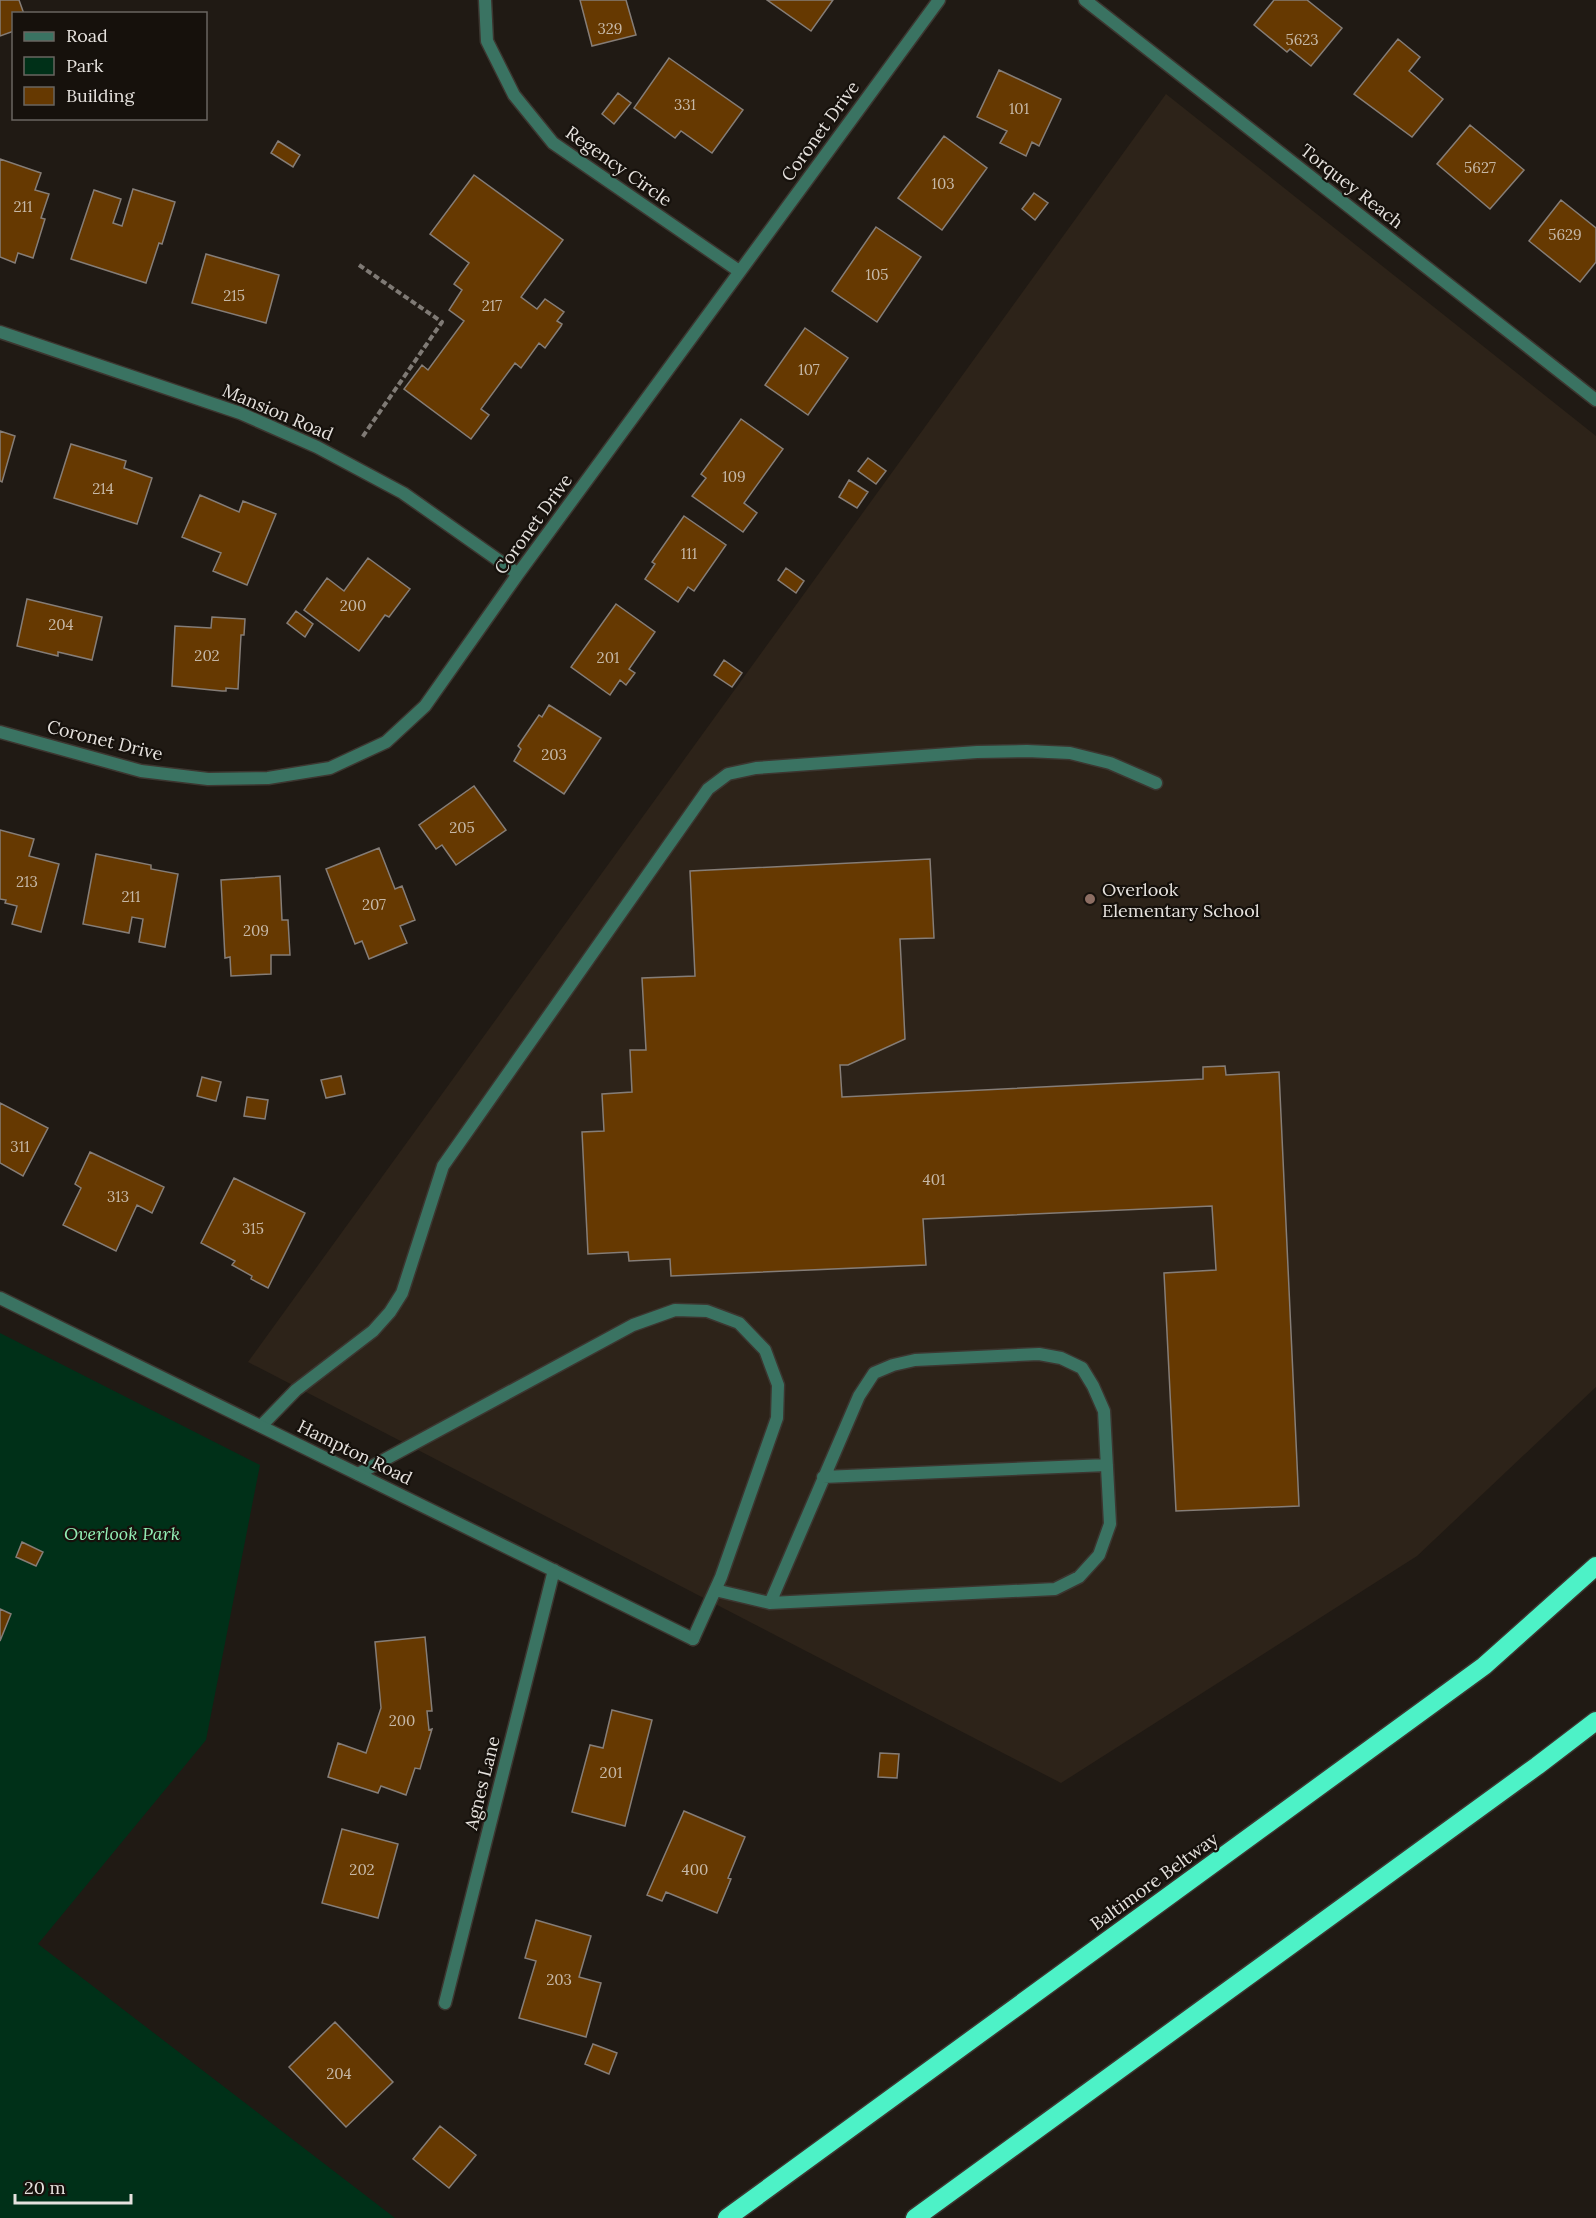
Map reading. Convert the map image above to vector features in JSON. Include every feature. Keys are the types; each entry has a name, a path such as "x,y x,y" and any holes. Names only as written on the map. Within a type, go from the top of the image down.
{"highway":[{"name":"Baltimore Beltway","path":"727,2218 1484,1666 1596,1566"},
{"path":"915,2218 1596,1721"},
{"path":"1537,1766 1596,1726"}],"street":[{"name":"Regency Circle","path":"485,0 487,41 514,95 553,143 739,271"},
{"name":"Coronet Drive","path":"0,732 141,771 208,779 268,777 330,768 386,742 425,706 518,573 939,0"},
{"name":"Torquey Reach","path":"1085,0 1596,400"},
{"name":"Mansion Road","path":"0,332 240,413 317,447 403,493 518,573"},
{"path":"261,1426 296,1390 366,1338 390,1312 402,1293 443,1166 708,789 728,774 768,767 977,752 1027,751 1070,753 1110,762 1156,783"},
{"name":"Hampton Road","path":"0,1298 693,1639 715,1590"},
{"path":"358,1474 633,1325 675,1310 707,1311 739,1323 765,1350 778,1385 777,1418 715,1590 770,1603 1055,1589 1079,1577 1099,1555 1110,1524 1104,1411 1082,1368 1061,1358 1028,1355 915,1360 893,1365 874,1373 859,1396 770,1603"},
{"path":"823,1477 1107,1465"},
{"name":"Agnes Lane","path":"445,2003 554,1570"}],"path":[{"path":"359,265 442,322 362,439"}],"shaded area":[{"name":"Overlook Elementary School","path":"1166,94 1596,436 1596,1387 1417,1556 1061,1783 248,1362"}],"green space":[{"name":"Overlook Park","path":"0,1333 260,1465 206,1740 38,1944 395,2218 0,2218"}],"building":[{"path":"0,0 19,0 23,12 12,12 12,32 0,36"},
{"path":"580,0 626,0 636,35 592,46"},
{"path":"767,0 833,0 811,31"},
{"path":"1274,0 1307,0 1342,28 1311,66 1290,49 1287,52 1254,25"},
{"path":"1398,39 1420,57 1409,71 1443,99 1412,137 1354,94"},
{"path":"669,58 743,110 712,153 681,131 675,138 634,108"},
{"path":"999,70 1061,99 1039,146 1032,142 1026,156 1000,143 1007,131 977,117"},
{"path":"618,93 631,103 614,124 602,114"},
{"path":"1470,125 1524,170 1490,209 1437,164"},
{"path":"944,136 987,168 942,230 898,198"},
{"path":"278,141 300,155 293,167 271,153"},
{"path":"0,159 41,173 35,190 49,194 41,218 45,219 33,258 18,253 15,263 0,257"},
{"path":"474,175 563,240 521,297 537,309 545,299 564,312 557,321 562,324 561,326 545,348 539,343 521,368 515,363 481,409 489,415 471,439 404,389 422,365 428,370 464,321 449,310 462,290 454,284 469,263 430,234"},
{"path":"133,189 175,202 162,244 159,243 146,283 71,259 94,190 121,199 113,223 122,226"},
{"path":"1034,193 1048,203 1035,220 1022,209"},
{"path":"1561,200 1596,228 1596,262 1580,282 1529,241"},
{"path":"876,227 921,257 877,322 832,291"},
{"path":"206,254 279,275 266,323 192,303"},
{"path":"805,328 848,358 808,415 765,385"},
{"path":"741,419 783,449 744,503 757,513 743,532 692,496 706,478 701,474"},
{"path":"0,431 15,436 2,482 0,481"},
{"path":"71,444 126,461 124,468 152,478 137,524 54,498"},
{"path":"868,458 886,471 876,484 858,471"},
{"path":"849,480 868,492 857,508 839,497"},
{"path":"200,495 239,512 243,501 276,514 247,585 213,571 221,553 182,537"},
{"path":"684,516 726,545 694,591 688,587 678,602 645,579 655,564 652,562"},
{"path":"368,558 410,589 389,617 385,615 359,651 304,610 327,578 344,591"},
{"path":"786,568 804,581 796,593 778,580"},
{"path":"27,599 102,617 92,660 58,652 58,656 17,646"},
{"path":"616,604 655,632 629,669 635,673 626,685 620,680 610,695 571,667"},
{"path":"296,611 313,624 305,637 287,623"},
{"path":"212,617 245,619 244,635 241,635 238,689 226,688 226,691 222,691 172,686 175,626 211,628"},
{"path":"724,660 742,673 732,687 714,675"},
{"path":"549,705 601,738 564,794 514,761 521,749 518,746 539,715 542,717"},
{"path":"474,786 506,830 456,865 442,845 436,849 419,825"},
{"path":"0,830 34,839 29,856 59,864 41,932 12,924 17,906 0,899"},
{"path":"379,848 395,889 402,886 415,920 400,926 407,943 369,959 362,941 355,944 326,869"},
{"path":"96,854 151,865 151,869 178,874 165,947 139,942 143,919 132,917 129,933 83,924"},
{"path":"930,859 934,938 900,939 905,1039 848,1065 840,1065 842,1097 1203,1079 1203,1067 1225,1066 1226,1075 1279,1072 1299,1506 1176,1511 1164,1273 1216,1270 1212,1206 923,1219 926,1265 671,1276 670,1259 629,1261 628,1252 588,1254 582,1132 604,1131 602,1094 632,1092 630,1050 646,1050 642,978 695,976 690,871"},
{"path":"280,876 282,920 288,920 290,955 271,955 271,974 231,976 230,957 225,958 221,880"},
{"path":"341,1076 345,1094 326,1098 321,1080"},
{"path":"202,1077 221,1082 216,1101 197,1096"},
{"path":"247,1097 268,1100 265,1119 244,1116"},
{"path":"0,1103 48,1128 23,1176 0,1163"},
{"path":"90,1152 164,1187 152,1213 137,1205 116,1251 63,1225 81,1188 75,1184"},
{"path":"234,1178 305,1213 268,1288 232,1265 235,1261 201,1243"},
{"path":"22,1542 43,1552 36,1566 16,1557"},
{"path":"0,1609 11,1614 0,1641"},
{"path":"425,1637 432,1711 427,1711 429,1730 432,1729 420,1769 415,1768 406,1795 381,1786 378,1793 328,1777 338,1743 366,1753 381,1708 375,1642"},
{"path":"612,1710 652,1720 625,1826 572,1812 590,1745 603,1748"},
{"path":"880,1753 899,1754 897,1778 878,1777"},
{"path":"684,1811 745,1837 717,1913 666,1892 662,1901 647,1895"},
{"path":"342,1829 398,1844 378,1918 322,1903"},
{"path":"536,1920 591,1936 579,1977 601,1983 586,2037 519,2018 536,1961 525,1958"},
{"path":"335,2022 393,2082 346,2127 289,2067"},
{"path":"593,2044 617,2053 609,2074 585,2064"},
{"path":"440,2126 476,2155 449,2188 413,2159"}],"place":[{"name":"Overlook Elementary School","path":"1090,899"}]}
